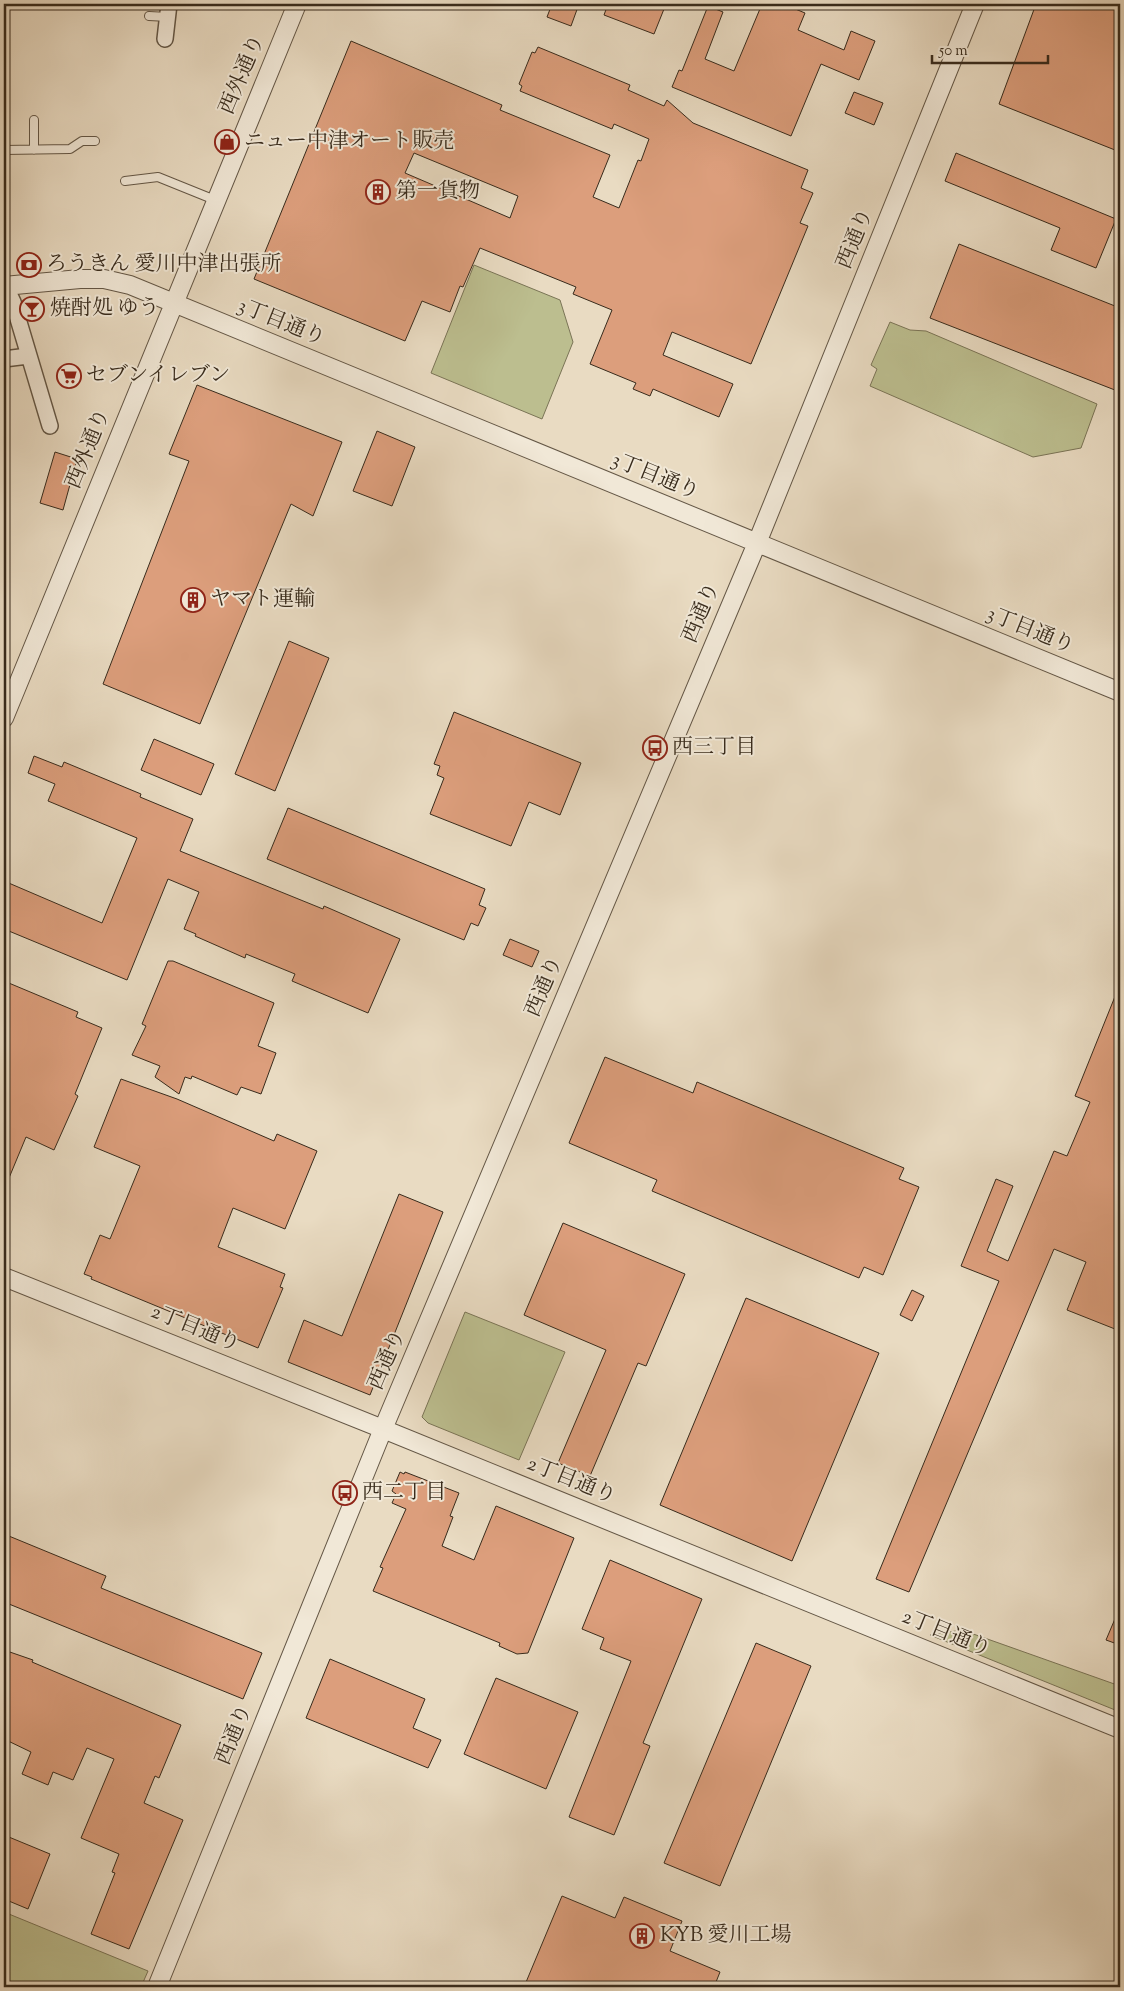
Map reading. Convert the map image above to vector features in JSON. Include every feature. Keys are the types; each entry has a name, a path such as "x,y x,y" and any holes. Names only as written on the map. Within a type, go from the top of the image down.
{"street":[{"name":"西外通り","path":"4,718 297,4"},
{"name":"西通り","path":"157,1987 383,1429 756,543 975,4"},
{"path":"165,39 168,10"},
{"name":"3丁目通り","path":"4,285 104,279 130,285 1120,692"},
{"path":"4,285 13,302 50,426"},
{"path":"4,359 28,356"},
{"name":"2丁目通り","path":"4,1277 1120,1729"}],"lane":[{"path":"149,16 168,10"},
{"path":"34,120 34,150"},
{"path":"4,150 70,150 82,141 94,141"},
{"path":"12,150 12,159"},
{"path":"70,150 71,159"},
{"path":"125,181 158,177 215,200"}],"green space":[{"path":"474,265 560,300 573,342 542,419 431,373"},
{"path":"890,322 910,330 926,331 1097,404 1081,448 1033,457 870,386 877,369 871,365"},
{"path":"465,1312 565,1352 519,1460 428,1423 422,1417"},
{"path":"962,1630 1120,1686 1120,1712 930,1635"},
{"path":"4,1912 148,1971 141,1987 4,1987"}],"building":[{"path":"552,4 579,4 571,26 547,17"},
{"path":"608,4 666,4 654,34 604,15"},
{"path":"762,4 794,4 793,8 805,13 798,30 844,50 851,31 875,41 859,80 821,64 791,136 672,87 679,70 682,71 708,6 723,12 705,59 734,71"},
{"path":"1036,4 1120,4 1120,152 999,104"},
{"path":"351,41 502,105 500,110 610,155 593,197 619,208 638,160 641,161 649,139 614,124 612,129 520,91 522,86 519,84 532,52 535,53 538,47 630,85 628,90 664,106 667,100 693,123 808,170 801,188 813,193 800,223 808,226 751,364 672,332 663,355 733,384 719,417 653,389 650,396 633,389 636,383 590,364 612,310 573,294 576,287 480,248 463,287 460,286 450,312 422,301 405,341 254,279","holes":["414,153 518,196 510,218 405,173"]},
{"path":"854,92 883,103 874,125 845,113"},
{"path":"956,153 1116,219 1096,268 1051,250 1060,228 945,181"},
{"path":"959,244 1120,308 1120,392 930,318"},
{"name":"ヤマト運輸","path":"197,385 342,442 313,516 291,504 200,724 103,684 189,461 169,454"},
{"path":"377,431 415,447 392,506 353,491"},
{"path":"55,452 77,459 63,510 40,503"},
{"path":"289,641 329,658 275,791 235,774"},
{"path":"454,712 581,763 560,815 529,802 511,846 430,814 444,778 437,775 440,766 434,764"},
{"path":"154,739 214,764 201,795 141,770"},
{"path":"34,756 62,767 64,762 141,794 140,797 193,819 180,851 323,909 324,906 400,939 368,1013 292,981 295,974 246,954 245,958 195,936 196,934 184,929 199,892 168,879 127,980 4,929 4,881 102,923 137,838 48,801 55,784 28,773"},
{"path":"288,808 485,889 479,905 486,908 478,926 471,923 464,940 267,859"},
{"path":"510,939 539,951 532,967 503,955"},
{"path":"168,961 173,961 274,1003 258,1046 276,1053 261,1094 241,1087 237,1095 192,1076 191,1079 185,1077 179,1094 155,1077 160,1066 132,1055 146,1026 142,1024"},
{"path":"4,981 78,1012 76,1017 102,1028 75,1094 78,1096 54,1150 26,1137 4,1190"},
{"path":"1120,984 1120,1331 1067,1310 1086,1262 1054,1249 909,1592 876,1579 999,1281 961,1266 996,1179 1013,1186 987,1251 1008,1261 1054,1151 1067,1156 1090,1102 1075,1096"},
{"path":"605,1057 693,1093 697,1082 904,1168 899,1179 919,1187 883,1275 864,1267 859,1278 652,1191 657,1180 569,1143"},
{"path":"121,1079 177,1099 274,1141 277,1134 317,1151 285,1229 233,1208 218,1247 285,1274 280,1287 283,1288 258,1348 91,1279 92,1277 84,1274 100,1235 110,1239 140,1166 94,1147"},
{"path":"399,1194 443,1212 370,1395 288,1362 304,1320 342,1336"},
{"path":"563,1223 685,1274 646,1366 638,1363 590,1476 558,1463 606,1350 524,1315"},
{"path":"912,1290 924,1296 912,1321 900,1315"},
{"path":"746,1298 879,1353 792,1561 660,1505"},
{"path":"400,1472 404,1474 405,1472 459,1493 450,1516 453,1517 442,1546 474,1560 496,1506 574,1538 528,1653 517,1654 499,1646 500,1643 373,1591 383,1568 380,1567 406,1509 392,1503 396,1494 392,1491"},
{"path":"4,1534 106,1576 101,1588 262,1653 243,1699 4,1602"},
{"path":"610,1560 702,1599 643,1743 650,1746 614,1835 569,1817 631,1661 600,1649 604,1638 582,1629"},
{"path":"1120,1607 1120,1645 1106,1640"},
{"path":"756,1643 811,1666 720,1886 664,1863"},
{"path":"4,1650 33,1660 32,1662 181,1725 159,1778 155,1776 144,1803 183,1820 129,1949 91,1934 115,1873 112,1872 119,1854 81,1838 114,1759 87,1748 73,1780 53,1772 48,1785 22,1774 31,1752 4,1739"},
{"path":"330,1659 425,1699 413,1728 441,1740 428,1768 306,1718"},
{"path":"496,1678 578,1712 546,1789 464,1754"},
{"path":"4,1835 50,1854 28,1909 4,1899"},
{"path":"562,1896 615,1918 624,1897 682,1921 670,1951 720,1972 714,1987 524,1987"}],"place":[{"name":"ニュー中津オート販売","path":"227,142"},
{"name":"第一貨物","path":"378,192"},
{"name":"ろうきん 愛川中津出張所","path":"29,265"},
{"name":"焼酎処 ゆう","path":"32,309"},
{"name":"セブンイレブン","path":"69,376"},
{"name":"ヤマト運輸","path":"193,600"},
{"name":"西三丁目","path":"655,748"},
{"name":"西二丁目","path":"345,1493"},
{"name":"KYB 愛川工場","path":"642,1936"}]}
